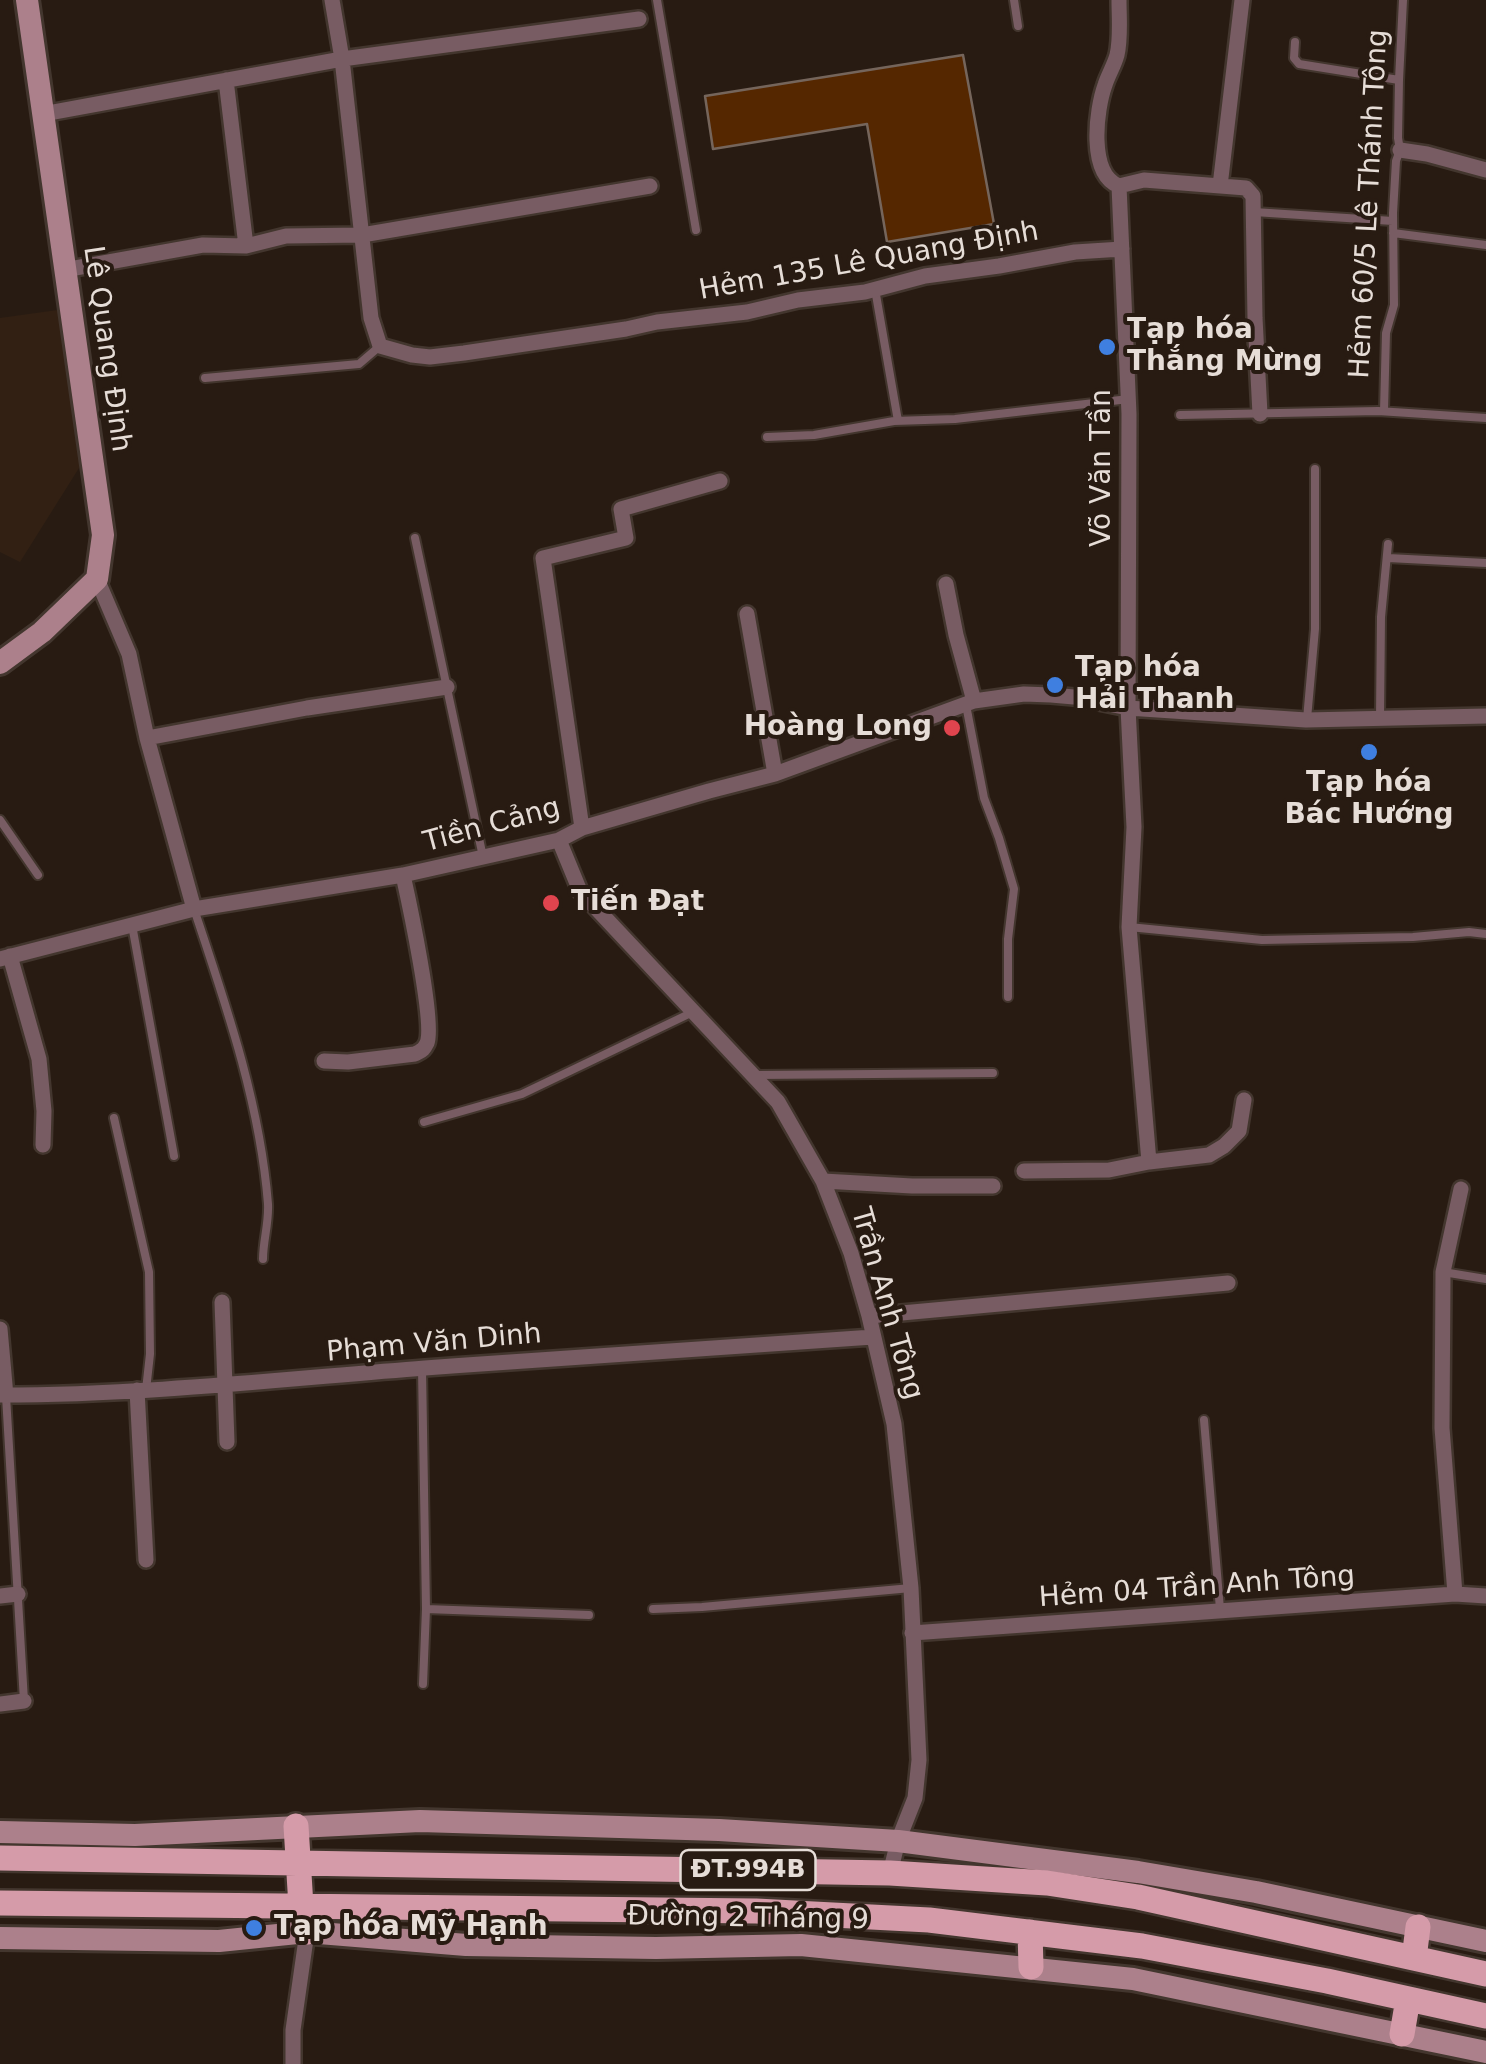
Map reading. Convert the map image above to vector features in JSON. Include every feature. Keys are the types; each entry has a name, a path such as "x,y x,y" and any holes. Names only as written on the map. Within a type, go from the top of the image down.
{"main road":[{"name":"Lê Quang Định","path":"26,0 104,535 97,579"},
{"path":"0,664 42,632 97,579"},
{"name":"Đường 2 Tháng 9","path":"0,1832 135,1835 420,1821 719,1830 898,1841 1486,1974"},
{"path":"296,1826 300,1906 306,1932"},
{"name":"Đường 2 Tháng 9","path":"0,1858 890,1873 1138,1872 1256,1892 1486,1941"},
{"name":"Đường 2 Tháng 9","path":"0,1903 756,1910 928,1920 1142,1946 1486,2016"},
{"path":"1414,1958 1418,1927"},
{"name":"Đường 2 Tháng 9","path":"0,1938 219,1941 306,1932 466,1944 656,1948 801,1945 1133,1978 1486,2052"},
{"path":"1030,1932 1031,1967"},
{"path":"1402,2034 1408,1999"}],"street":[{"path":"332,0 372,318 380,346"},
{"name":"Võ Văn Tần","path":"1119,0 1118,52 1100,104 1098,125 1100,166 1112,184 1119,186 1129,399 1128,708 1134,827 1129,927 1149,1162"},
{"path":"1220,186 1242,0"},
{"path":"43,114 342,60 640,18"},
{"path":"226,80 246,246"},
{"path":"1400,150 1486,170"},
{"path":"1119,186 1144,180 1246,188 1253,196 1260,414"},
{"path":"64,270 204,245 246,246 286,236 362,235 650,186"},
{"name":"Hẻm 135 Lê Quang Định","path":"380,346 430,356 746,312 926,276 1075,252 1122,249"},
{"path":"582,828 543,558 626,538 622,509 720,481"},
{"path":"97,579 129,654 147,738 194,909"},
{"path":"946,584 970,703"},
{"path":"747,614 775,774"},
{"path":"147,738 447,687"},
{"name":"Tiền Cảng","path":"5,957 194,909 403,875 559,840 582,828 775,774 970,703 1024,694 1074,697 1128,708 1306,720 1486,716"},
{"name":"Trần Anh Tông","path":"559,840 580,892 778,1102 823,1180 851,1253 894,1424 911,1588 919,1760 915,1798 890,1873"},
{"path":"324,1061 415,1054 427,1042 422,980 403,875"},
{"path":"5,957 39,1060 43,1145"},
{"path":"1024,1171 1110,1170 1209,1155 1239,1131 1244,1100"},
{"path":"823,1180 994,1186"},
{"path":"1456,1594 1442,1428 1443,1272 1461,1190"},
{"path":"869,1316 1228,1283"},
{"path":"222,1302 227,1442"},
{"path":"0,1329 3,1396"},
{"name":"Phạm Văn Dinh","path":"3,1396 225,1385 873,1337"},
{"path":"142,1390 146,1560"},
{"path":"0,1596 18,1594"},
{"name":"Hẻm 04 Trần Anh Tông","path":"912,1633 1456,1594 1486,1596"},
{"path":"0,1704 24,1702"},
{"path":"293,2064 292,2030 306,1932"}],"lane":[{"path":"657,0 696,230"},
{"path":"1014,0 1018,26"},
{"name":"Hẻm 60/5 Lê Thánh Tông","path":"1384,411 1386,333 1394,305 1393,220 1400,150 1403,0"},
{"path":"1295,42 1294,58 1299,64 1399,80"},
{"path":"1254,212 1393,220"},
{"path":"1393,233 1486,245"},
{"path":"875,289 898,421"},
{"path":"205,378 359,364 380,346"},
{"path":"766,437 814,435 898,421 954,419 1129,399"},
{"path":"1180,415 1384,411 1486,418"},
{"path":"1306,720 1315,629 1316,469"},
{"path":"414,538 482,857"},
{"path":"1380,718 1381,618 1388,544"},
{"path":"1388,558 1486,563"},
{"path":"970,703 984,798 1014,890 1008,940 1008,997"},
{"path":"0,820 38,874"},
{"path":"194,909 236,1036 258,1138 268,1204 264,1259"},
{"path":"132,925 174,1156"},
{"path":"1129,927 1262,940 1486,934"},
{"path":"424,1122 522,1094 693,1012"},
{"path":"756,1076 993,1073"},
{"path":"114,1118 149,1272 150,1354 142,1390"},
{"path":"1443,1272 1486,1279"},
{"path":"422,1368 426,1608 423,1684"},
{"path":"3,1396 24,1702"},
{"path":"1204,1420 1220,1611"},
{"path":"653,1608 911,1588"},
{"path":"426,1608 589,1615"}],"shaded area":[{"path":"65,309 84,460 20,562 0,552 0,318"}],"building":[{"path":"963,55 994,224 887,242 867,124 713,149 705,96"}],"place":[{"name":"Tạp hóa Thắng Mừng","path":"1107,347"},
{"name":"Tạp hóa Hải Thanh","path":"1055,685"},
{"name":"Hoàng Long","path":"952,728"},
{"name":"Tạp hóa Bác Hướng","path":"1369,752"},
{"name":"Tiến Đạt","path":"551,903"},
{"name":"Tạp hóa Mỹ Hạnh","path":"254,1928"}]}
